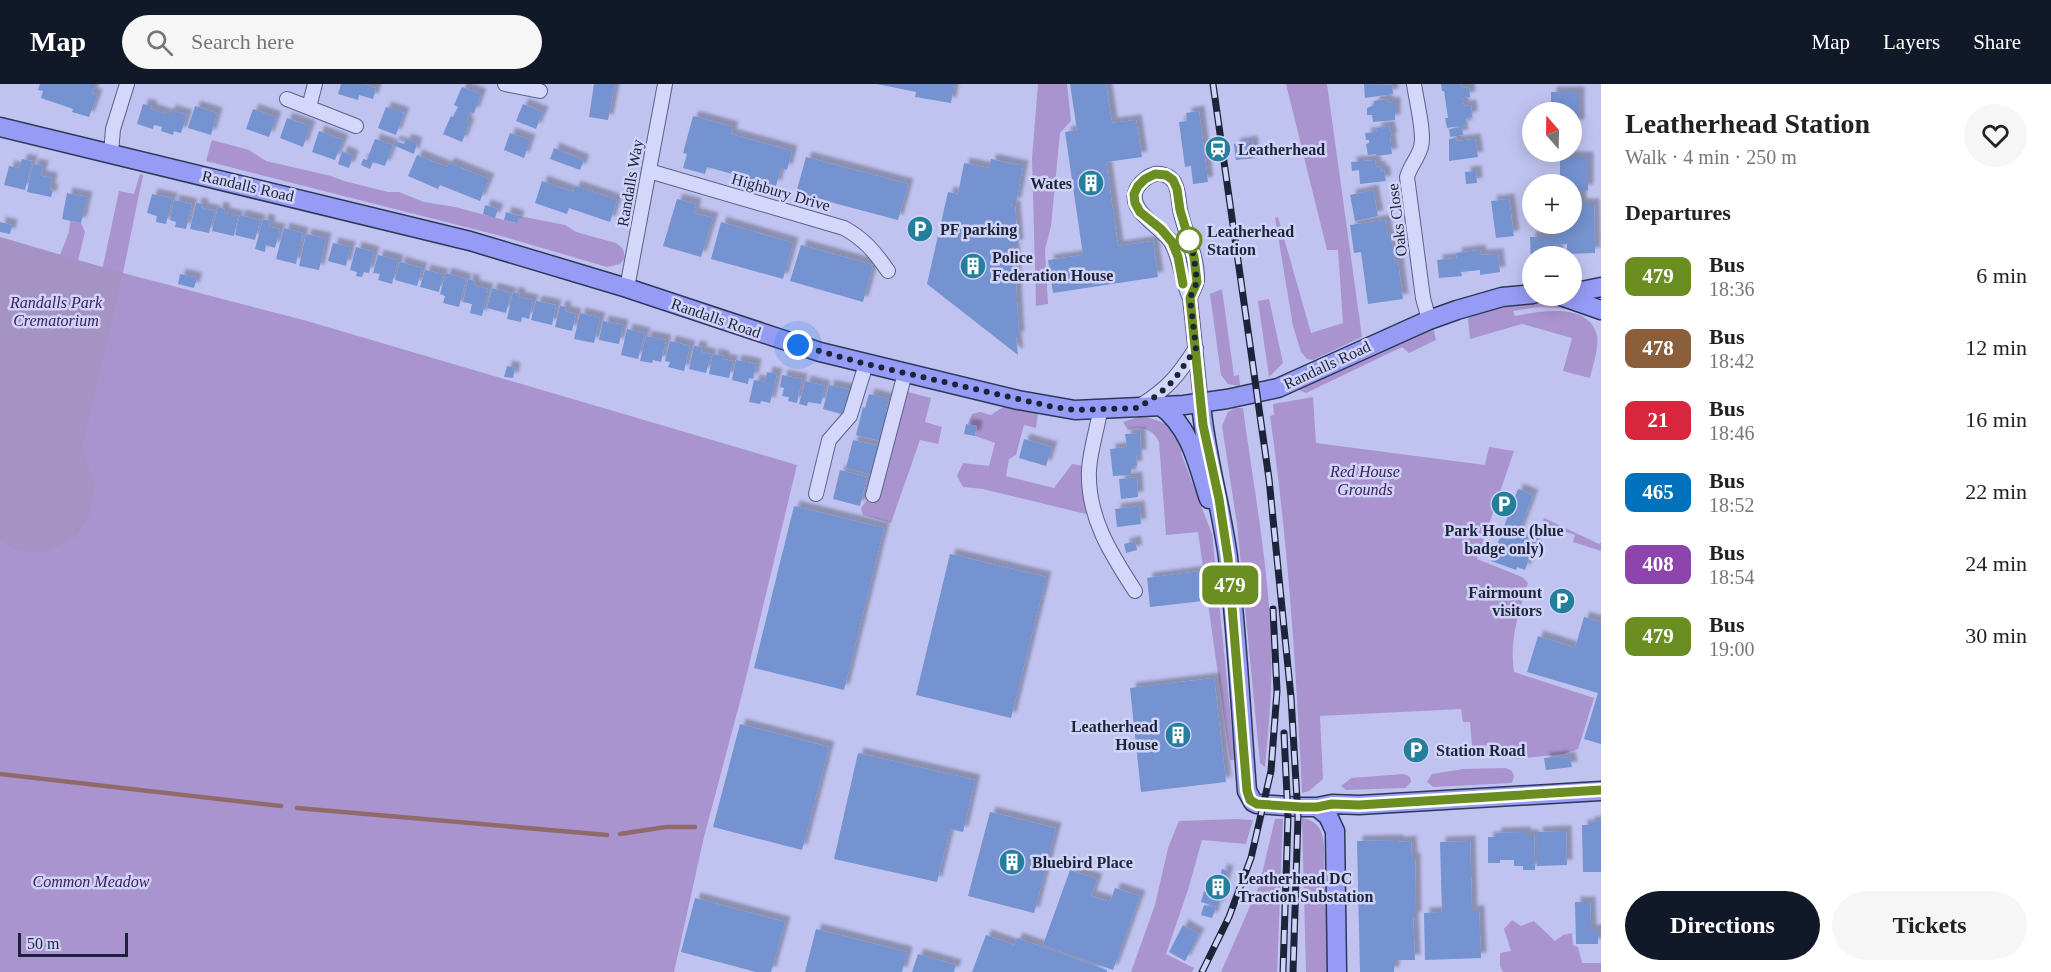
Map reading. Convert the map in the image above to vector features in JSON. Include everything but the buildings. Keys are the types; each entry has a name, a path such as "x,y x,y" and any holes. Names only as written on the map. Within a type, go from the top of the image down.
{"main road":[{"name":"Randalls Road","path":"0,127 470,241 627,288 820,352 1053,407 1075,410 1100,411 1201,403 1289,384 1430,320 1502,297 1522,295"},
{"path":"1582,291 1601,287"},
{"path":"1582,302 1601,310"},
{"path":"1201,403 1203,425 1228,558 1248,795 1253,802 1317,807 1332,804 1359,805 1601,790"},
{"path":"1161,406 1175,418 1188,436 1210,500 1223,524"},
{"path":"1335,831 1349,811 1359,805"},
{"path":"1317,807 1328,816 1335,831 1337,972"}],"street":[{"path":"111,153 113,129 127,84"},
{"path":"309,107 315,84"},
{"path":"505,84 540,91"},
{"name":"Randalls Way","path":"627,288 665,84"},
{"name":"Oaks Close","path":"1414,84 1422,143 1407,177 1423,298 1430,320"},
{"path":"287,99 356,126"},
{"name":"Highbury Drive","path":"649,171 844,228 860,236 888,271"},
{"path":"1190,298 1197,282 1196,273 1177,189 1173,180 1166,175 1155,174 1138,186 1134,194 1135,203 1140,212 1161,229 1172,242 1178,257 1183,284 1190,298 1201,403"},
{"path":"1138,408 1169,386 1184,368 1196,348"},
{"path":"816,494 829,440 850,416 866,364"},
{"path":"873,495 905,373"},
{"path":"1100,411 1089,470 1091,499 1097,524 1107,548 1135,591"}],"green space":[{"path":"1038,84 1067,84 1071,121 1060,133 1051,226 1045,250 1048,304 1036,306 1032,158"},
{"path":"1286,84 1327,84 1362,337 1313,360 1307,359 1301,352 1293,326 1275,218 1278,217 1311,333 1343,323 1338,250 1327,250"},
{"path":"212,140 249,150 266,161 388,192 399,192 424,202 455,207 516,223 519,216 565,225 576,232 616,243 623,249 625,258 620,264 607,267 505,237 206,161"},
{"name":"Common Meadow","path":"140,174 143,175 123,273 307,321 797,465 742,694 704,837 674,972 0,972 0,522 81,369 119,191 134,194"},
{"path":"70,221 81,223 85,232 75,273 0,237 60,255 69,232"},
{"name":"Randalls Park Crematorium","path":"0,237 123,273 82,448 95,486 90,513 77,536 45,553 16,550 0,539"},
{"path":"1222,289 1234,376 1239,375 1240,386 1228,384 1221,375 1210,294"},
{"path":"1269,299 1283,363 1269,377 1258,301"},
{"path":"1522,303 1522,306 1568,306 1574,309 1539,307 1513,311 1515,316 1563,311 1585,318 1592,325 1597,336 1590,378 1563,371 1572,338 1522,324 1470,339 1468,319 1472,314"},
{"path":"1433,326 1436,340 1409,353 1402,347 1306,393 1299,390 1299,386"},
{"path":"908,392 931,398 925,422 942,427 938,444 920,440 891,523 863,515 861,508 867,500 877,501"},
{"name":"Red House Grounds","path":"1313,397 1316,443 1485,465 1489,447 1514,451 1477,559 1522,577 1528,583 1514,638 1514,672 1594,698 1578,749 1563,754 1515,759 1501,754 1500,745 1472,746 1470,722 1463,722 1461,709 1320,716 1323,779 1309,791 1302,793 1290,604 1282,510 1270,416 1274,415 1273,404"},
{"path":"1006,405 1038,413 1036,428 1024,425 1016,455 1009,459 1006,476 1054,488 1072,464 1083,466 1086,514 983,489 963,487 957,476 963,463 989,466 995,443 975,436 977,426 968,424 972,414 980,412 991,415"},
{"path":"1235,408 1243,408 1269,610 1271,687 1265,767 1260,763 1237,524 1222,426 1228,412"},
{"path":"1141,416 1166,425 1183,445 1181,453 1212,534 1235,760 1230,760 1198,532 1166,535 1159,442 1150,431 1137,428 1128,430 1123,422"},
{"path":"1544,518 1599,544 1601,542 1601,551 1573,542 1575,535 1542,524"},
{"path":"1506,768 1512,771 1514,776 1512,783 1433,787 1427,782 1432,774 1463,769"},
{"path":"1404,774 1410,777 1411,782 1405,788 1346,790 1341,786 1351,778"},
{"path":"1302,818 1313,822 1323,837 1326,879 1329,888 1331,972 1306,972"},
{"path":"1275,819 1283,819 1277,972 1221,972 1259,886"},
{"path":"1253,820 1246,844 1202,840 1166,954 1194,968 1192,972 1131,972 1155,905 1168,848 1179,821"},
{"path":"1512,920 1521,926 1534,921 1555,941 1563,935 1572,933 1573,945 1578,947 1582,963 1601,963 1601,972 1503,972 1500,966 1500,953 1511,951 1504,929"}],"waterway":[{"path":"0,774 281,806"},
{"path":"297,808 607,835"},
{"path":"620,834 666,827 695,827"}],"railway":[{"path":"1213,84 1269,479 1291,697 1298,817 1293,972"},
{"path":"1202,972 1229,917 1251,858 1271,771 1277,691 1273,609"},
{"path":"1283,972 1288,817 1284,733"}],"bus line":[{"name":"479","path":"1183,284 1178,257 1172,242 1161,229 1140,212 1135,203 1134,194 1138,186 1155,174 1166,175 1173,180 1194,257 1197,282 1190,298 1198,381 1203,425 1219,499 1228,558 1247,791 1250,800 1257,804 1317,807 1332,804 1359,805 1601,790"}],"place":[{"name":"Leatherhead","path":"1218,149"},
{"name":"Wates","path":"1091,183"},
{"name":"PF parking","path":"920,229"},
{"name":"Leatherhead Station","path":"1189,240"},
{"name":"Police Federation House","path":"973,266"},
{"name":"Park House (blue badge only)","path":"1504,504"},
{"name":"Fairmount visitors","path":"1562,601"},
{"name":"Leatherhead House","path":"1178,735"},
{"name":"Station Road","path":"1416,750"},
{"name":"Bluebird Place","path":"1012,862"},
{"name":"Leatherhead DC Traction Substation","path":"1218,887"}],"route":[{"path":"798,345 866,364 1053,407 1100,411 1138,408 1169,386 1184,368 1196,348 1190,298 1197,282 1189,240"}]}
